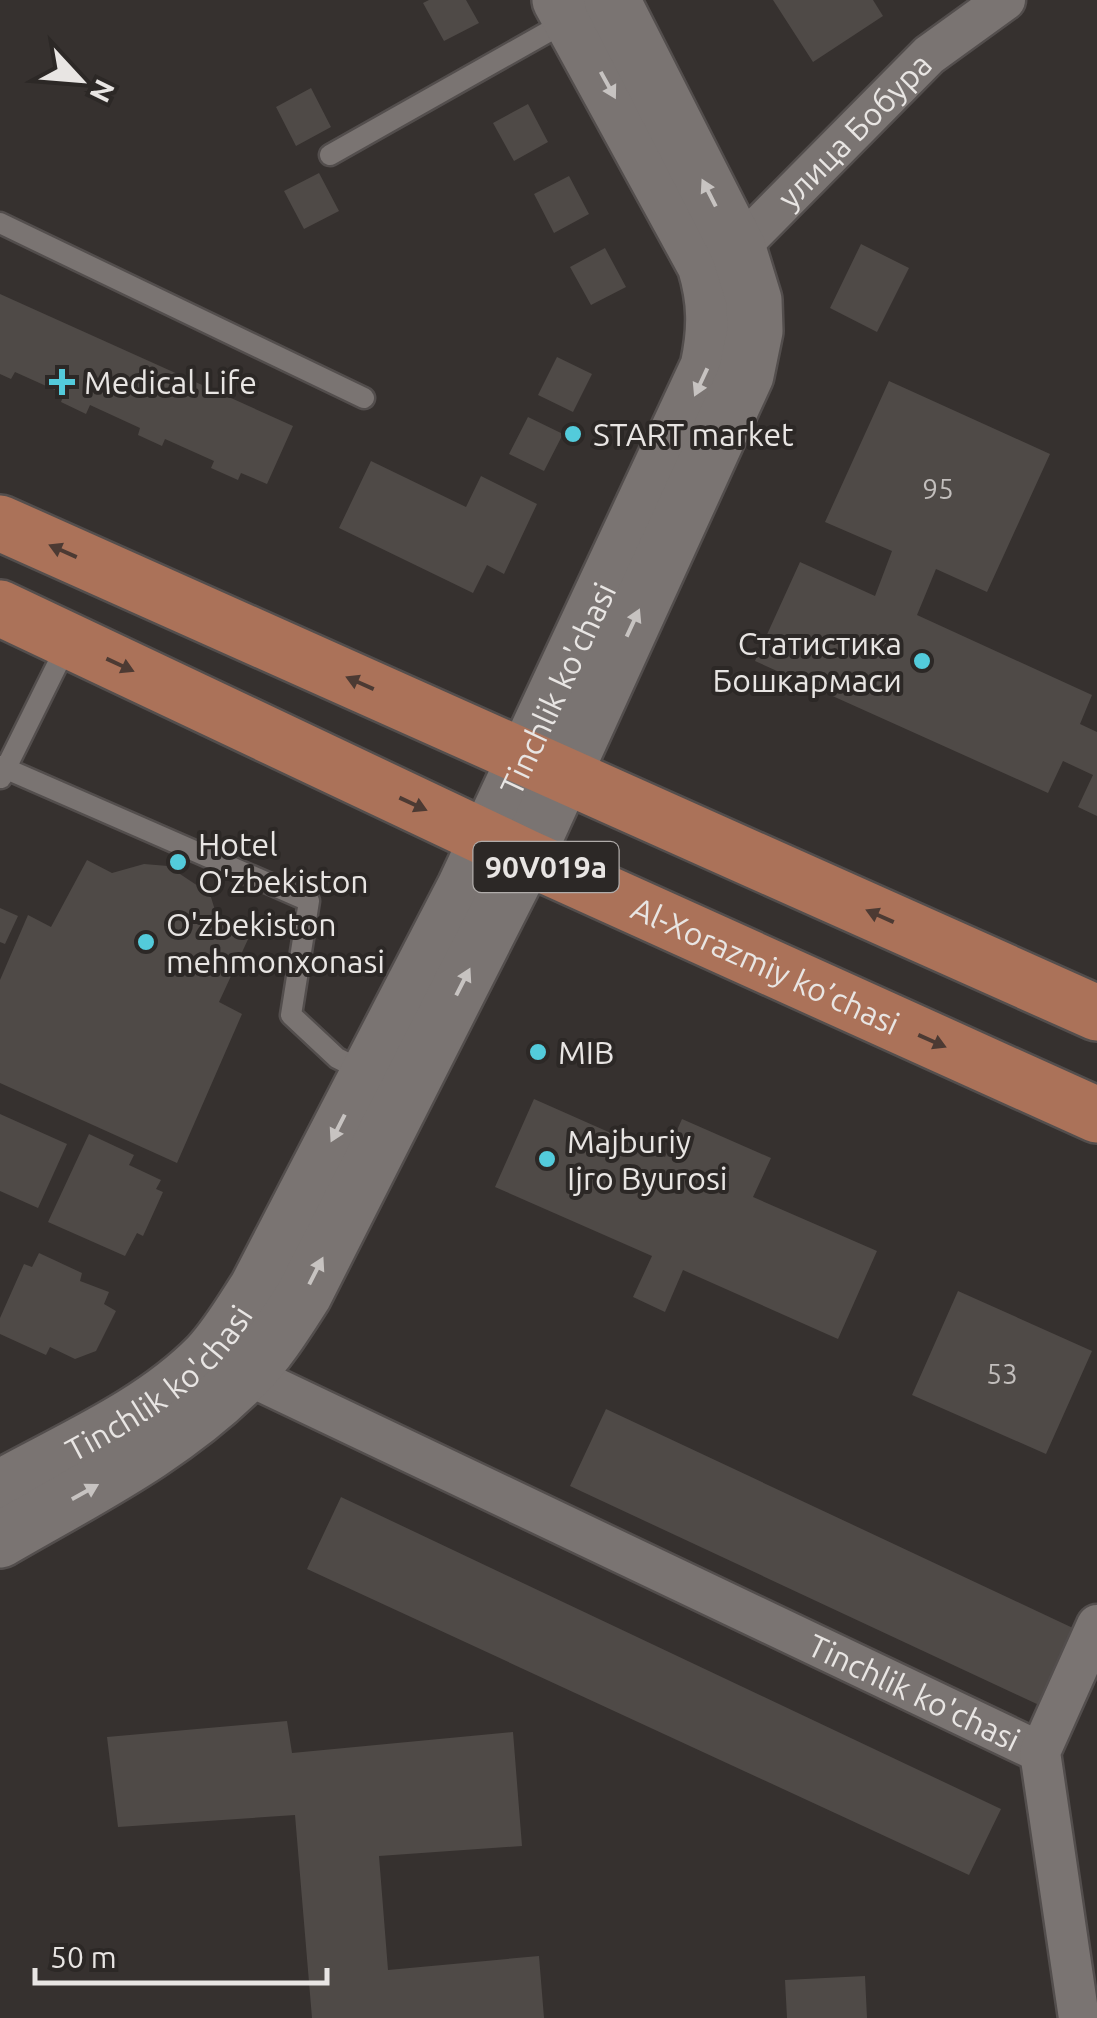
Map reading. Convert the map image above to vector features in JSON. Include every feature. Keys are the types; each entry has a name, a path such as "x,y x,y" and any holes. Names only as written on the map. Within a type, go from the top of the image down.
{"main road":[{"name":"Tinchlik ko'chasi","path":"0,1540 132,1466 192,1424 246,1374 304,1295 545,765 746,375 755,331 754,300 721,256 581,6"},
{"name":"90V019a","path":"0,523 1097,1013"},
{"name":"Al-Xorazmiy ko’chasi","path":"0,608 506,848 1097,1115"},
{"name":"Tinchlik ko'chasi","path":"0,1488 134,1414 210,1356 256,1288 366,1073 506,848"}],"street":[{"name":"улица Бобура","path":"721,256 840,148 877,104 929,55 1005,0"},
{"name":"Tinchlik ko'chasi","path":"246,1374 1040,1752"},
{"name":"Tinchlik ko'chasi","path":"1079,2018 1040,1752 1097,1625"}],"lane":[{"path":"330,155 581,6"},
{"path":"0,223 364,398"},
{"path":"69,641 2,771 309,901 291,1015 338,1058 366,1073"}],"building":[{"path":"466,0 479,23 444,41 423,3"},
{"path":"773,0 873,0 883,16 813,62"},
{"path":"311,88 331,127 296,146 276,107"},
{"path":"528,104 548,142 514,161 493,123"},
{"path":"319,173 339,211 304,229 284,191"},
{"path":"569,176 589,214 554,233 534,194"},
{"path":"861,244 909,268 877,332 830,308"},
{"path":"605,248 626,287 591,305 570,267"},
{"path":"0,294 293,426 267,484 241,473 238,480 211,468 214,461 165,439 162,446 138,435 140,428 90,405 86,414 61,402 64,394 15,372 11,379 0,374"},
{"path":"557,357 592,374 573,412 538,395"},
{"path":"889,381 1050,454 987,592 936,569 917,615 1092,695 1080,724 1097,732 1097,816 1078,807 1093,775 1063,761 1048,793 755,661 800,562 875,596 892,551 825,522"},
{"path":"528,417 563,434 544,471 509,454"},
{"path":"371,461 466,507 481,476 537,504 504,574 487,565 473,593 339,528"},
{"path":"87,860 112,873 144,864 168,866 210,894 218,920 250,935 219,1002 242,1014 177,1163 0,1083 0,980 28,915 51,927"},
{"path":"0,908 18,916 5,944 0,942"},
{"path":"534,1099 665,1157 682,1119 771,1158 753,1197 877,1251 838,1339 683,1270 665,1312 633,1297 652,1256 495,1187"},
{"path":"0,1114 67,1144 38,1208 0,1191"},
{"path":"89,1134 134,1155 129,1165 161,1180 156,1189 163,1192 143,1236 137,1233 125,1256 48,1222"},
{"path":"39,1253 82,1273 80,1281 109,1292 104,1304 116,1311 96,1351 75,1359 50,1347 46,1355 0,1334 0,1318 24,1264 32,1267"},
{"path":"958,1291 1092,1351 1046,1454 912,1395"},
{"path":"606,1409 1075,1629 1039,1705 570,1486"},
{"path":"341,1497 1001,1809 969,1875 307,1569"},
{"path":"287,1721 292,1753 513,1732 522,1846 379,1856 388,1970 539,1956 544,2018 312,2018 295,1815 118,1827 107,1737"},
{"path":"865,1976 867,2018 787,2018 785,1980"}],"place":[{"name":"Medical Life","path":"62,382"},
{"name":"START market","path":"573,434"},
{"name":"Статистика Бошкармаси","path":"922,661"},
{"name":"Hotel O'zbekiston","path":"178,862"},
{"name":"O'zbekiston mehmonxonasi","path":"146,942"},
{"name":"MIB","path":"538,1052"},
{"name":"Majburiy Ijro Byurosi","path":"547,1159"}]}
